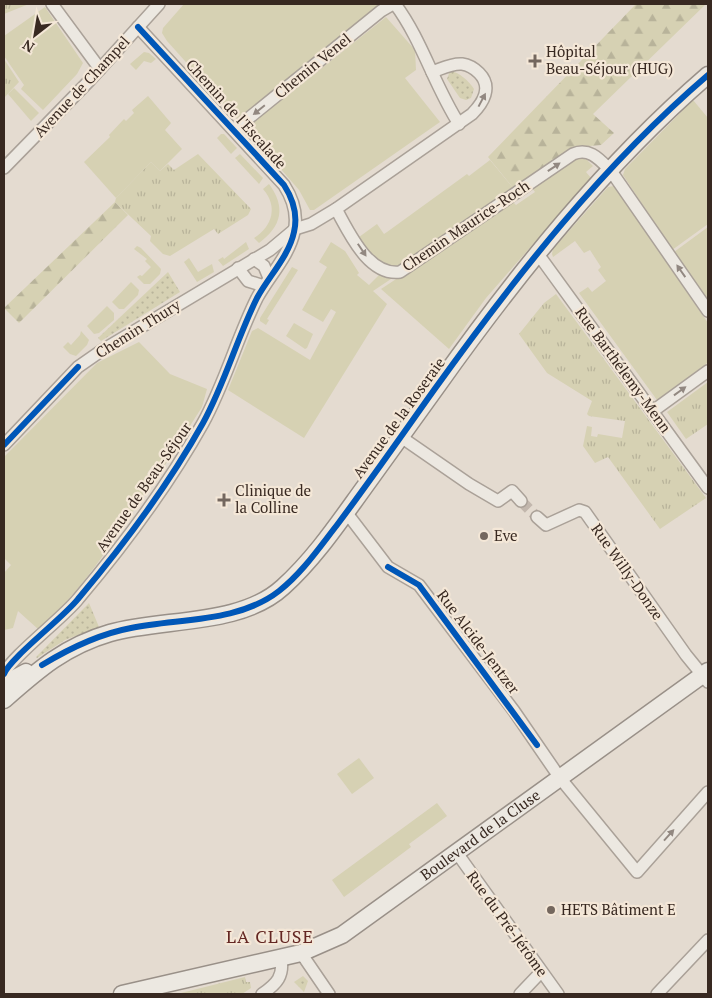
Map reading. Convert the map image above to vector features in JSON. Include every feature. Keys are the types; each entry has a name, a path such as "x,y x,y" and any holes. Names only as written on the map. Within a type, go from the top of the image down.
{"main road":[{"name":"Avenue de la Roseraie","path":"4,686 76,646 108,634 142,626 220,615 257,604 279,591 296,575 346,512 474,335 538,254 611,171 668,111 708,75"},
{"name":"Boulevard de la Cluse","path":"122,994 301,953 319,947 349,931 560,778 706,676"}],"street":[{"path":"52,4 100,69"},
{"name":"Avenue de Champel","path":"4,168 100,69 159,4"},
{"path":"394,4 410,27 459,124"},
{"name":"Chemin Venel","path":"234,130 381,11 394,4"},
{"name":"Chemin de l'Escalade","path":"138,27 288,190 294,206 295,229"},
{"path":"295,229 311,224 336,209 459,124 472,114 482,101 487,89 485,82 476,70 461,64 432,72"},
{"name":"Chemin Maurice-Roch","path":"336,209 372,263 384,270 400,272 574,154 583,152 593,154 611,171"},
{"path":"611,171 708,311"},
{"name":"Chemin Thury","path":"4,445 78,367 270,250 295,229"},
{"name":"Avenue de Beau-Séjour","path":"4,686 6,669 78,600 151,504 203,422 248,319 267,282 287,250 295,229"},
{"name":"Rue Barthélemy-Menn","path":"538,254 708,488"},
{"path":"238,268 248,281 267,282 264,266 254,259"},
{"path":"653,411 708,371"},
{"path":"402,436 469,484 498,501 512,492 521,501"},
{"name":"Rue Willy-Donze","path":"537,517 546,525 579,510 585,512 706,676"},
{"name":"Rue Alcide-Jentzer","path":"346,512 388,567 419,585 560,778 636,872 708,792"},
{"name":"Rue du Pré-Jérôme","path":"457,853 558,994"},
{"path":"656,994 708,940"},
{"path":"301,953 330,994"},
{"path":"262,994 278,981 282,973 281,958"},
{"path":"520,994 541,972"}],"green space":[{"path":"4,4 29,4 4,14"},
{"path":"184,4 384,4 242,118 237,119 162,33 163,28"},
{"path":"636,4 706,4 593,114 614,133 601,145 578,147 514,189 488,157"},
{"path":"45,7 83,63 77,74 43,110 21,89 24,85 4,56 4,36"},
{"path":"386,17 415,50 416,70 405,78 440,122 314,210 310,210 299,190 248,131 249,126"},
{"path":"144,52 149,53 156,59 151,63 144,61 136,70 130,64"},
{"path":"4,59 19,82 4,98"},
{"path":"450,71 460,75 472,86 474,89 471,98 466,100 460,98 447,79"},
{"path":"14,88 39,113 31,121 8,94"},
{"path":"148,96 171,123 165,130 182,149 160,171 151,162 116,198 84,162 110,137 109,135 124,119 126,121 134,113 132,110"},
{"path":"693,100 708,118 708,224 672,250 623,175 625,169"},
{"path":"224,134 237,148 231,154 217,138"},
{"path":"198,154 251,209 248,215 218,234 214,229 170,256 163,254 150,241 151,236 115,202 116,198 151,162 160,171 168,164 174,170"},
{"path":"240,154 263,178 259,184 235,158"},
{"path":"582,158 593,166 586,172 591,178 486,298 449,349 381,289 513,202 516,205 535,192 532,188 575,159"},
{"path":"490,160 514,189 400,265 393,266 381,263 371,254 359,237 377,224 384,234 467,174 469,176"},
{"path":"269,184 278,201 279,216 273,230 259,243 254,238 266,228 271,215 271,202 263,189"},
{"path":"614,186 708,323 708,361 702,371 663,400 657,400 579,293 588,287 592,292 606,281 598,270 601,267 590,250 584,253 575,241 553,257 552,254 553,249 608,187"},
{"path":"115,202 128,215 19,323 4,308"},
{"path":"708,227 708,303 674,252"},
{"path":"246,242 249,249 223,266 218,260 223,257 224,259"},
{"path":"331,242 345,251 359,273 357,275 369,285 380,274 394,277 373,291 387,304 304,438 228,390 252,331 258,328 310,360 336,312 331,309 323,322 302,310 327,267 319,262"},
{"path":"137,246 161,269 160,274 150,284 144,284 137,277 142,276 151,267 145,261 147,259 134,249"},
{"path":"189,258 198,272 212,264 214,272 197,282 184,262"},
{"path":"292,267 298,270 267,319 269,320 266,325 260,321 260,318"},
{"path":"168,272 180,292 101,341 98,338"},
{"path":"131,282 139,290 138,295 124,309 119,309 112,302"},
{"path":"556,294 706,498 660,529 608,457 595,463 583,446 587,426 592,427 591,436 597,437 598,434 622,438 625,421 589,416 587,414 592,401 547,373 519,334 544,303"},
{"path":"107,306 114,313 114,320 99,333 94,334 87,326"},
{"path":"294,323 313,334 305,349 286,336"},
{"path":"81,331 89,340 87,345 76,356 70,354 63,347 68,342 71,345 80,335"},
{"path":"139,342 170,374 207,389 202,407 165,465 152,466 147,474 152,477 153,482 100,560 71,597 38,629 18,611 13,628 4,630 4,573 11,565 4,558 4,457 97,363"},
{"path":"708,382 708,424 686,439 667,412"},
{"path":"89,603 99,627 65,640 37,658 36,657"},
{"path":"359,758 374,778 352,794 337,774"},
{"path":"437,803 447,816 409,844 411,847 344,897 332,880"},
{"path":"303,976 308,981 304,992 294,982"},
{"path":"245,977 246,982 250,982 251,988 242,994 177,994"}],"tunnel":[{"path":"521,501 537,517"}],"cycle path":[{"path":"4,674 16,658 78,599 161,491 211,408 257,298 283,258 294,232 294,207 284,185 138,27"},
{"path":"42,665 85,642 108,634 149,625 208,618 245,609 263,601 287,584 310,560 337,525 496,306 562,224 632,146 708,75"},
{"path":"4,445 78,367"},
{"path":"388,567 419,585 537,745"}],"place":[{"name":"Hôpital Beau-Séjour (HUG)","path":"535,61"},
{"name":"Clinique de la Colline","path":"224,500"},
{"name":"Eve","path":"484,536"},
{"name":"HETS Bâtiment E","path":"551,910"}],"district":[{"name":"LA CLUSE","path":"270,937"}]}
